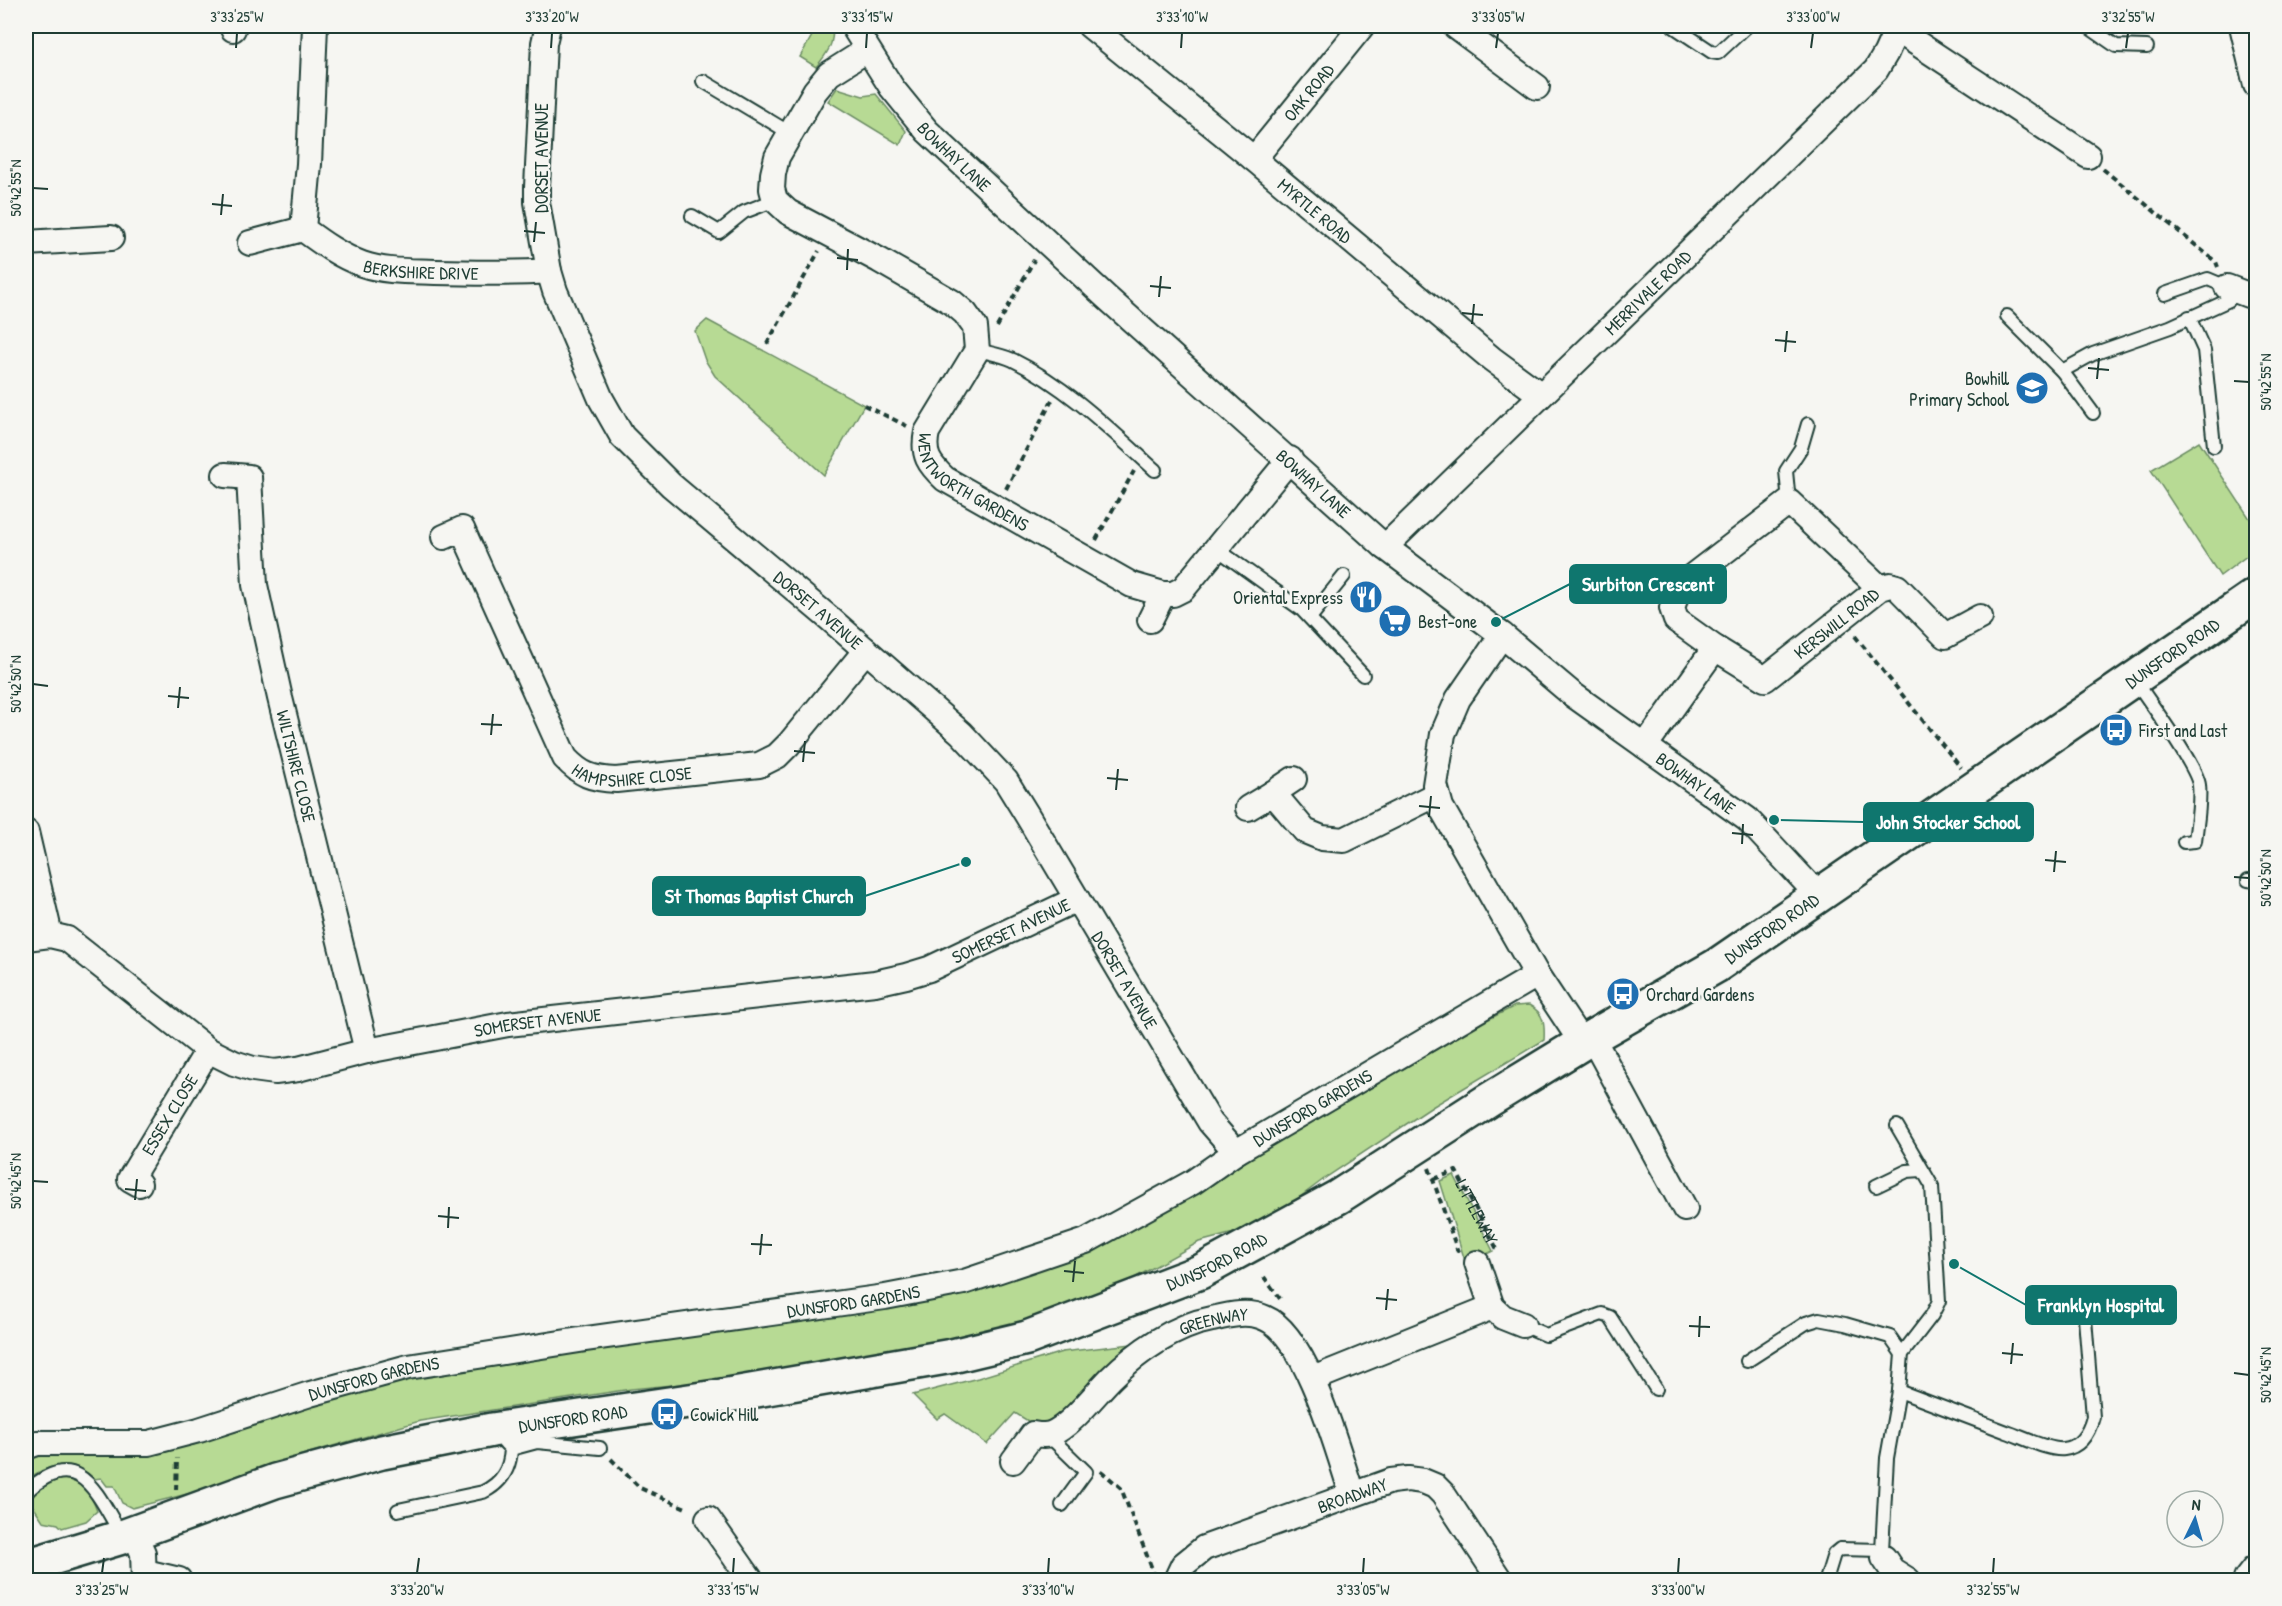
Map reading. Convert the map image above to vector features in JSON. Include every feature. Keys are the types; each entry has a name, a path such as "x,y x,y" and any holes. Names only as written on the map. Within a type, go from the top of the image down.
{"main road":[{"name":"DUNSFORD ROAD","path":"28,1558 128,1535 275,1481 382,1452 501,1439 716,1397 952,1356 1027,1338 1200,1272 1338,1197 1587,1040 1716,966 2134,678 2252,600"}],"street":[{"path":"250,243 303,229 309,164 315,26"},
{"name":"DORSET AVENUE","path":"548,26 544,43 537,202 549,271 555,291 597,389 622,436 671,485 866,650 990,761 1011,789 1210,1122 1236,1152"},
{"name":"BOWHAY LANE","path":"853,26 892,88 927,131 1044,241 1290,459 1385,547 1502,634 1572,694 1748,819 1818,895"},
{"name":"MYRTLE ROAD","path":"1090,26 1254,159 1492,358 1541,395"},
{"name":"OAK ROAD","path":"1254,159 1362,26"},
{"path":"1455,26 1537,87"},
{"path":"2242,26 2256,85"},
{"name":"MERRIVALE ROAD","path":"1385,547 1876,70 1896,27 2088,156"},
{"path":"867,50 829,74 815,91 777,157 772,189 776,200 788,212 952,302 965,313 975,327 981,350"},
{"name":"BERKSHIRE DRIVE","path":"303,229 346,257 390,270 503,274 549,271"},
{"path":"26,243 111,238"},
{"name":"WENTWORTH GARDENS","path":"981,350 926,436 924,446 933,468 945,479 1086,560 1132,585 1163,594"},
{"path":"1150,620 1163,594 1173,594 1183,589 1290,459"},
{"name":"WILTSHIRE CLOSE","path":"248,477 255,585 288,733 366,1051"},
{"name":"KERSWILL ROAD","path":"1789,502 1880,588 1765,679 1676,620 1672,608 1677,593 1686,581 1789,502"},
{"name":"HAMPSHIRE CLOSE","path":"461,530 565,758 576,770 588,776 616,780 759,765 777,756 789,744 866,650"},
{"path":"1880,588 1890,585 1897,587 1946,636 1980,617"},
{"path":"1502,634 1458,699 1443,734 1435,784 1437,794 1446,817 1537,975 1587,1040 1685,1209"},
{"path":"1646,746 1715,648"},
{"path":"1248,808 1294,779"},
{"path":"1273,793 1305,831 1322,838 1344,840 1437,794"},
{"path":"26,832 50,935"},
{"name":"SOMERSET AVENUE","path":"26,938 50,935 74,943 208,1050 234,1063 275,1072 298,1069 366,1051 508,1024 875,983 929,969 1077,899"},
{"name":"DUNSFORD GARDENS","path":"31,1445 149,1443 175,1437 360,1379 419,1365 507,1350 885,1297 964,1282 1086,1241 1194,1182 1236,1152 1537,975"},
{"name":"ESSEX CLOSE","path":"127,1177 208,1050"},
{"name":"LITTLEWAY","path":"1476,1263 1492,1307"},
{"path":"1313,1379 1492,1307 1503,1317 1523,1325"},
{"name":"GREENWAY","path":"1013,1461 1033,1434 1048,1435 1063,1427 1118,1371 1149,1346 1205,1320 1235,1314 1264,1317 1284,1332 1313,1379 1352,1494"},
{"name":"BROADWAY","path":"1176,1581 1183,1565 1204,1548 1352,1494 1391,1481 1408,1479 1435,1486 1443,1494 1500,1581"},
{"path":"708,1519 751,1581"},
{"path":"128,1535 143,1553 145,1576 179,1581"},
{"path":"1883,1554 1892,1570 1908,1581"},
{"path":"2249,1581 2256,1571"}],"lane":[{"path":"1673,26 1712,52 1718,53 1747,26"},
{"path":"2087,26 2116,46 2147,47"},
{"path":"703,81 790,134"},
{"path":"692,216 720,232 744,212 776,200"},
{"path":"2165,294 2208,279 2240,291"},
{"path":"2062,371 2093,354 2170,327 2229,300 2240,291"},
{"path":"2007,316 2062,371 2093,412"},
{"path":"2189,317 2204,350 2214,446"},
{"path":"981,350 1011,359 1058,387 1155,470"},
{"path":"1789,502 1786,471 1802,448 1808,424"},
{"path":"1218,549 1302,610 1363,675"},
{"path":"1310,618 1344,576"},
{"path":"2134,678 2192,766 2199,782 2199,810 2195,841 2184,842"},
{"path":"1826,1581 1834,1554 1840,1549 1883,1554 1887,1458 1899,1391 1902,1354 1932,1316 1939,1301 1932,1186 1897,1126"},
{"path":"1876,1186 1907,1171 1922,1170"},
{"path":"1899,1391 2058,1449 2075,1446 2085,1437 2093,1417 2083,1294"},
{"path":"1523,1325 1546,1335 1602,1314 1610,1317 1656,1389"},
{"path":"1747,1361 1806,1323 1819,1319 1890,1337 1902,1354"},
{"path":"1048,1435 1086,1472 1062,1505"},
{"path":"398,1510 483,1492 496,1486 505,1474 510,1461 501,1439 600,1448"},
{"path":"26,1492 41,1478 59,1472 76,1474 91,1484 128,1535"}],"path":[{"path":"2088,156 2216,262 2240,291"},
{"path":"767,344 829,233"},
{"path":"981,350 1044,241"},
{"path":"996,509 1058,387"},
{"path":"864,405 926,436"},
{"path":"1086,560 1141,458"},
{"path":"1841,619 1956,762"},
{"name":"LITTLEWAY","path":"1456,1171 1498,1252 1476,1263 1464,1269 1434,1179 1456,1171"},
{"path":"175,1437 176,1496 182,1515"},
{"path":"600,1448 640,1488 708,1519"},
{"path":"1098,1469 1121,1488 1156,1581"}],"green space":[{"path":"813,26 832,26 833,32 829,48 816,67 800,57 813,34"},
{"path":"837,88 863,96 876,94 906,131 900,145 828,101"},
{"path":"707,320 864,405 824,475 715,376 705,360 695,331"},
{"path":"2199,441 2256,528 2256,549 2220,576 2151,470"},
{"path":"1529,1005 1541,1015 1544,1040 1432,1107 1328,1176 1277,1214 1245,1230 1199,1242 1093,1301 1020,1326 784,1374 631,1389 420,1421 305,1454 191,1493 132,1508 122,1503 114,1486 107,1486 101,1478 94,1479 78,1468 51,1467 26,1481 26,1453 133,1452 193,1445 381,1382 930,1297 1205,1184 1487,1020 1515,1006"},
{"path":"1454,1175 1493,1251 1466,1264 1440,1181"},
{"path":"1132,1344 1084,1388 1060,1414 1051,1420 1038,1423 1028,1421 1015,1413 987,1444 945,1414 937,1419 913,1395 1062,1352"},
{"path":"62,1479 75,1482 85,1489 97,1511 86,1521 62,1528 58,1524 43,1521 33,1506 33,1497 45,1485"}],"place":[{"name":"Bowhill Primary School","path":"2032,388"},
{"name":"Oriental Express","path":"1366,597"},
{"name":"Best-one","path":"1395,621"},
{"name":"Surbiton Crescent","path":"1496,622"},
{"name":"First and Last","path":"2116,730"},
{"name":"John Stocker School","path":"1774,820"},
{"name":"St Thomas Baptist Church","path":"966,862"},
{"name":"Orchard Gardens","path":"1623,994"},
{"name":"Franklyn Hospital","path":"1954,1264"},
{"name":"Cowick Hill","path":"667,1414"}]}
